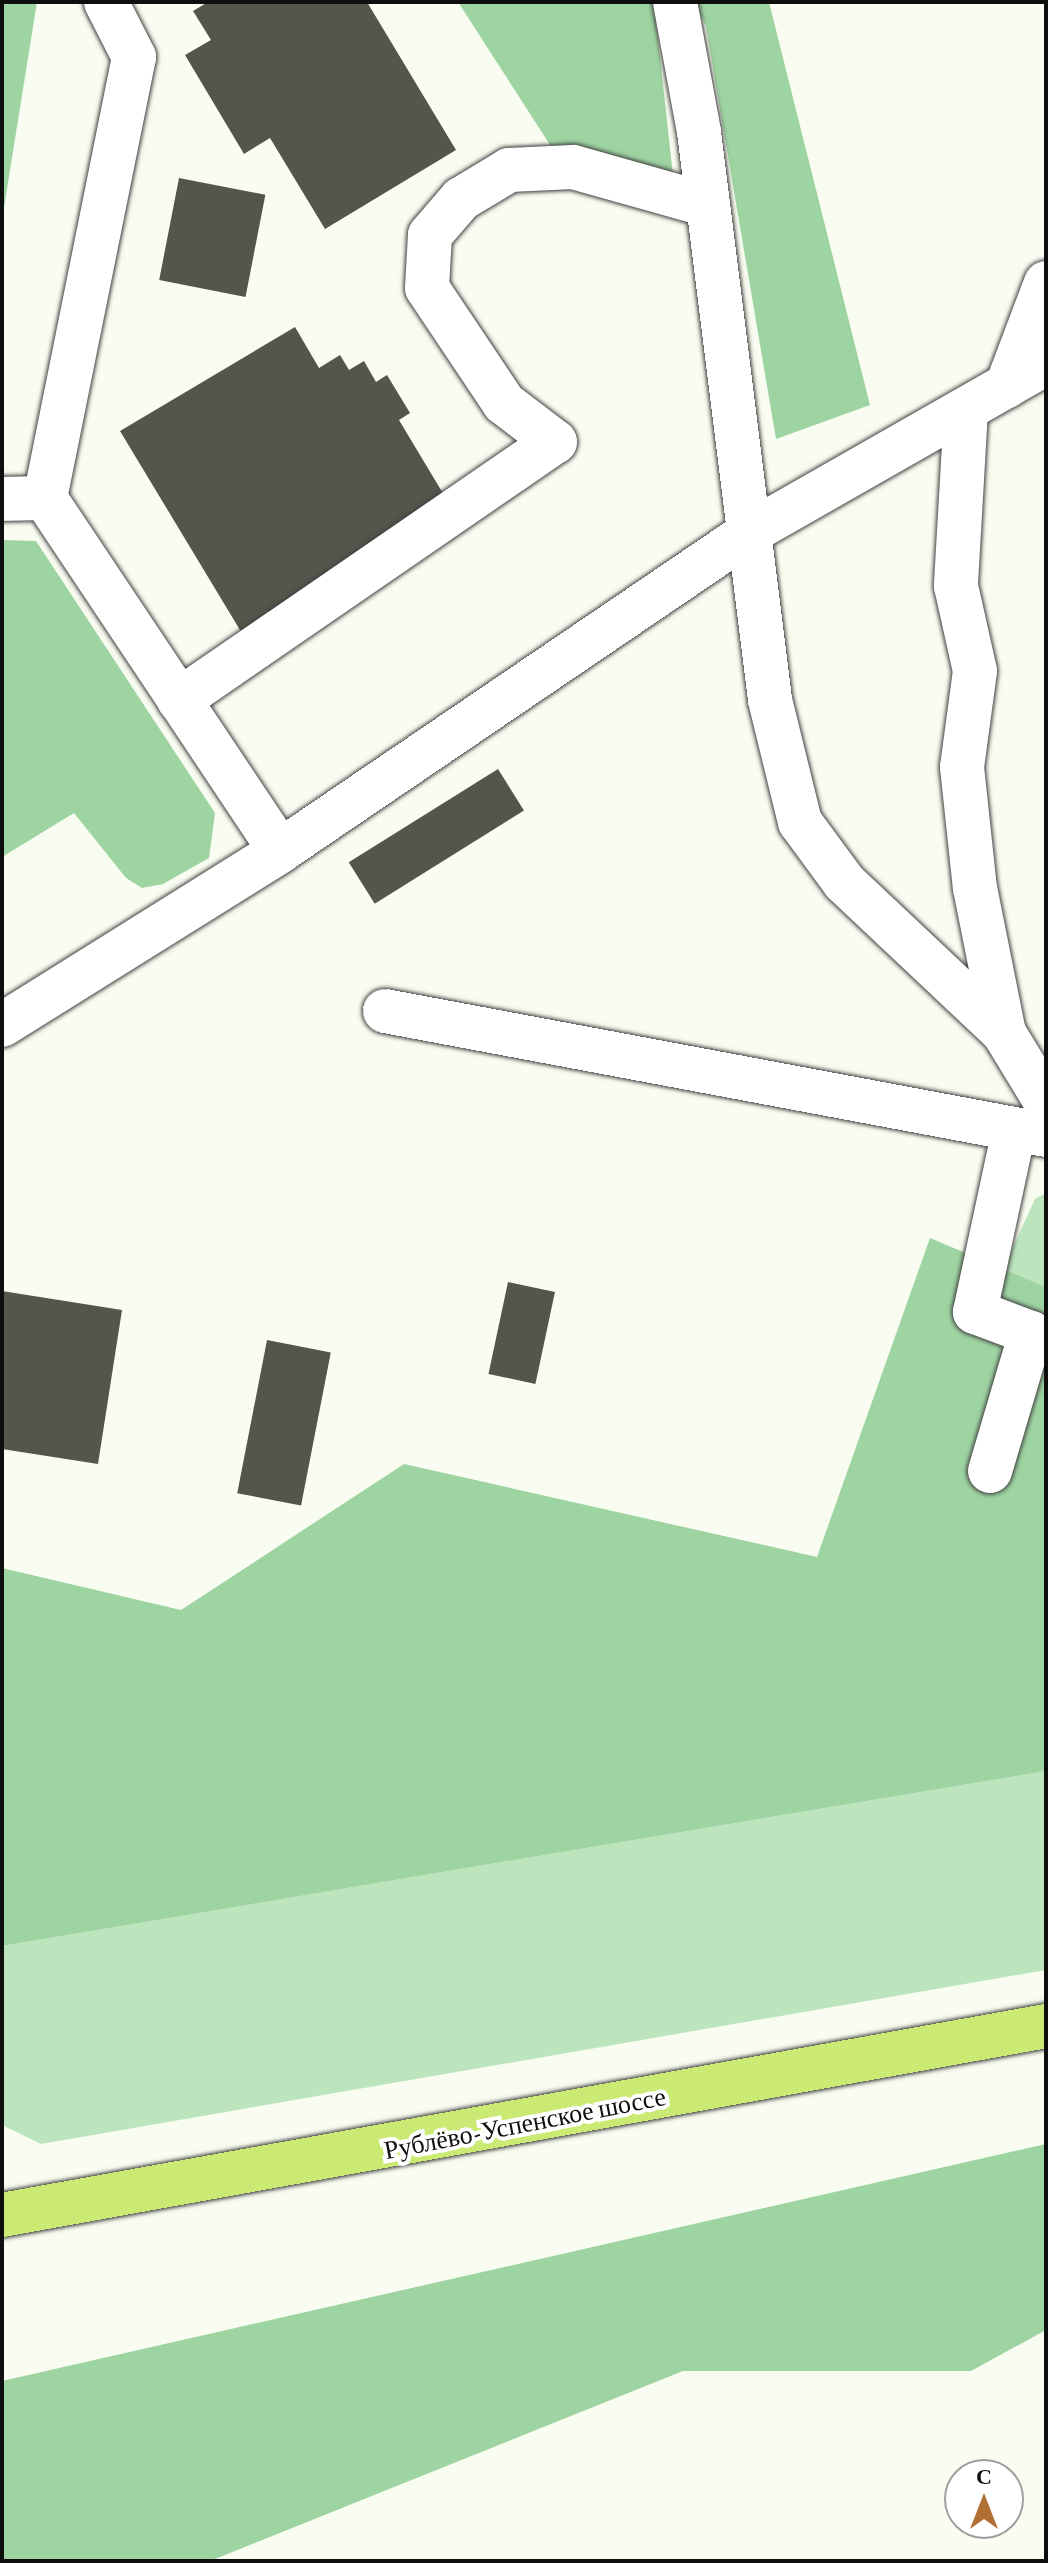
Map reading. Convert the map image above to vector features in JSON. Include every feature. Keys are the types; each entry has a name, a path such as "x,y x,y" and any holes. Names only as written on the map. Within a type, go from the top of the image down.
{"main road":[{"name":"Рублёво-Успенское шоссе","path":"2,2215 1046,2026"}],"street":[{"path":"106,2 134,57 45,498 280,851"},
{"path":"675,2 708,205 770,700 800,822 844,882 1004,1033"},
{"path":"179,700 555,442 504,403 427,288 430,235 461,199 509,170 573,167 708,205"},
{"path":"1007,386 1046,283"},
{"path":"2,1025 280,851 750,532 1046,363"},
{"path":"966,410 956,586 975,671 962,767 975,888 1004,1033 1035,1122 975,1312 1031,1333 990,1471"},
{"path":"2,499 45,498"},
{"path":"385,1011 1035,1122"}],"green space":[{"path":"2,2 37,2 2,220"},
{"path":"458,2 654,2 676,203 552,148"},
{"path":"694,2 769,2 870,405 776,439 706,26"},
{"path":"2,540 36,541 215,813 209,858 163,884 142,888 126,878 74,813 2,857"},
{"path":"1046,1193 1046,1287 1003,1269 1035,1199"},
{"path":"930,1238 1046,1287 1046,1771 2,1946 2,1568 181,1610 404,1464 817,1557"},
{"path":"1046,1771 1046,1970 41,2144 2,2125 2,1946"},
{"path":"1046,2144 1046,2330 971,2371 683,2371 210,2561 2,2561 2,2381"}],"building":[{"path":"208,2 367,2 456,150 325,229 270,138 244,154 185,55 211,40 193,11"},
{"path":"179,178 265,195 246,297 159,280"},
{"path":"295,327 319,368 340,355 349,370 364,361 376,382 387,375 410,413 399,420 453,510 243,635 120,431"},
{"path":"498,769 524,811 375,904 349,862"},
{"path":"508,1282 555,1292 535,1384 488,1374"},
{"path":"2,1291 122,1310 98,1464 2,1449"},
{"path":"267,1340 331,1352 301,1506 237,1493"}]}
